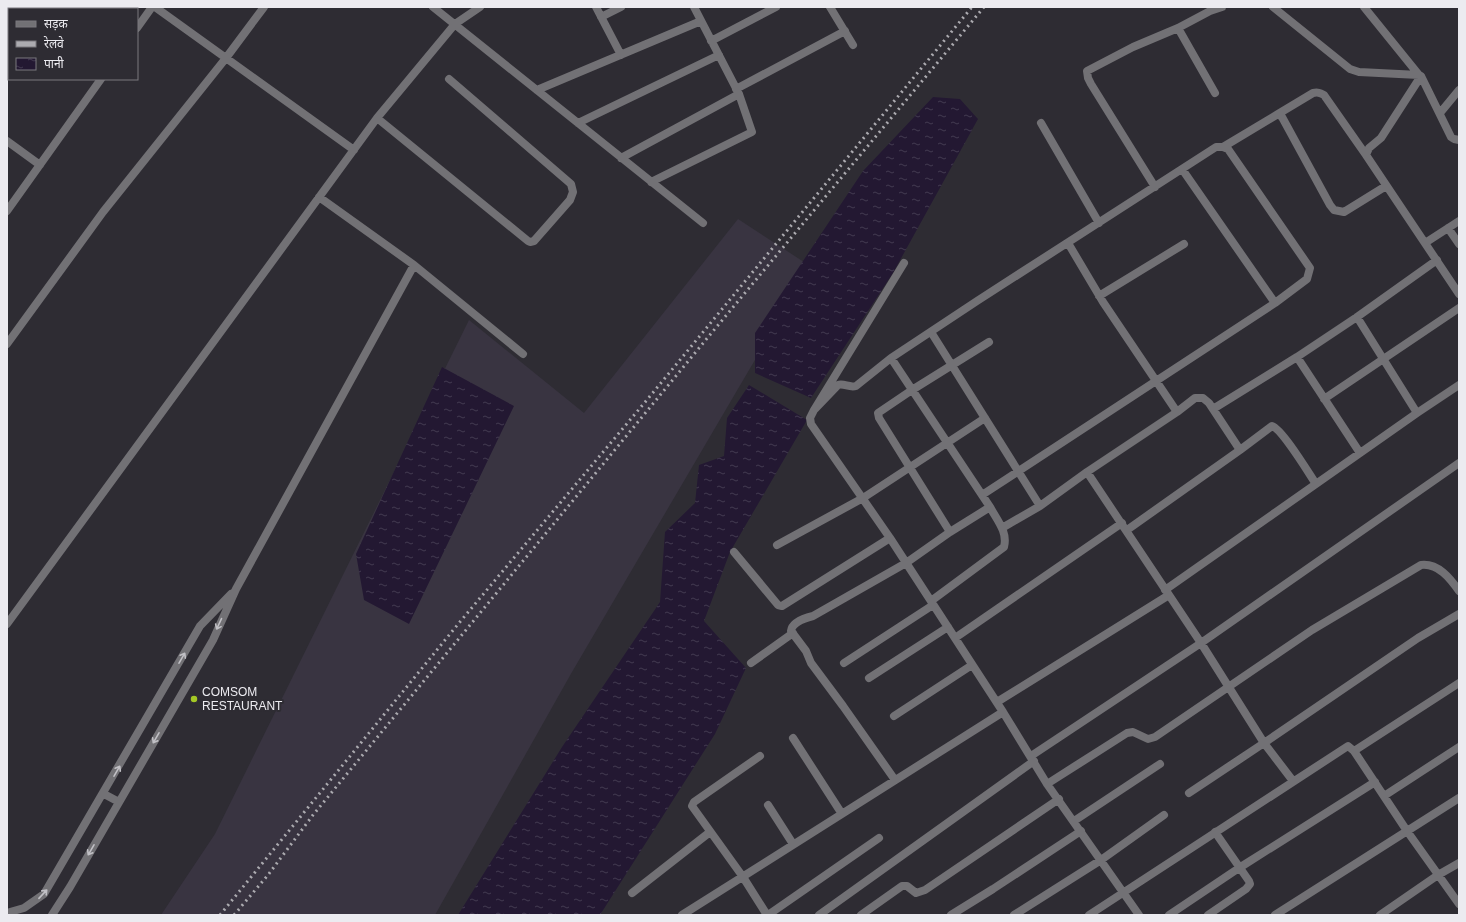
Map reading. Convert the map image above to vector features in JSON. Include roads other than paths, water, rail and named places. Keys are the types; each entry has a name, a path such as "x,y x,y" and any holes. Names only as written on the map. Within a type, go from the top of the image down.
{"street":[{"path":"138,27 152,7"},
{"path":"155,7 354,150"},
{"path":"7,344 103,212 226,58 264,7"},
{"path":"433,7 703,223"},
{"path":"7,624 377,118 455,24 480,7"},
{"path":"596,7 621,55"},
{"path":"601,17 621,7"},
{"path":"651,182 751,133 752,131 737,92 694,7"},
{"path":"711,41 776,7"},
{"path":"830,7 853,45"},
{"path":"1155,187 1091,84 1087,73 1089,69 1133,47 1178,28 1210,11 1222,7"},
{"path":"1273,7 1350,69 1359,72 1420,76"},
{"path":"1364,7 1420,76 1451,137 1459,140"},
{"path":"537,90 701,21"},
{"path":"1178,28 1215,93"},
{"path":"621,158 845,31"},
{"path":"578,123 719,55"},
{"path":"1366,155 1369,148 1381,138 1420,76"},
{"path":"377,118 528,241 534,241 570,200 573,192 571,184 450,79"},
{"path":"7,212 100,80"},
{"path":"1440,113 1459,90"},
{"path":"814,410 838,385 854,386 891,358 1216,147 1223,146 1317,92 1324,96 1366,155 1459,294"},
{"path":"1278,114 1282,117 1334,210 1344,212 1386,186"},
{"path":"1041,123 1099,223"},
{"path":"7,141 40,166"},
{"path":"982,495 1156,382 1274,303 1307,279 1310,268 1228,149 1223,146"},
{"path":"1182,169 1274,303"},
{"path":"319,197 414,265 523,354"},
{"path":"1425,242 1459,221"},
{"path":"1448,228 1459,244"},
{"path":"1068,243 1099,296 1177,412"},
{"path":"1099,296 1184,244"},
{"path":"1213,409 1297,357 1357,317 1437,260"},
{"path":"904,263 814,410 810,418 811,424 890,538 997,702 1047,784 1139,915"},
{"path":"52,915 213,640 236,589 414,265"},
{"path":"1324,399 1459,308"},
{"path":"1357,317 1417,413"},
{"path":"931,332 1040,506"},
{"path":"950,532 878,416 879,412 912,390 989,342"},
{"path":"1297,357 1360,453"},
{"path":"844,663 932,603 1004,547 1006,539 1002,528 990,507 891,358"},
{"path":"997,702 1167,592 1316,484 1459,385"},
{"path":"1002,528 1040,506 1195,398 1203,398 1209,403 1240,450"},
{"path":"777,545 863,498 985,418"},
{"path":"1127,530 1273,425 1284,437 1316,484"},
{"path":"819,915 1032,758 1201,643 1459,463"},
{"path":"1087,472 1201,643 1264,743 1293,781"},
{"path":"895,780 811,663 806,651 791,631 793,625 813,616 906,563 950,532 990,507"},
{"path":"955,638 1122,523"},
{"path":"734,552 778,605 782,606 890,538"},
{"path":"1047,784 1128,733 1133,732 1148,739 1155,737 1312,630 1420,565 1428,564 1436,567 1452,581 1459,591"},
{"path":"10,912 24,908 44,894 104,794 200,626 236,589"},
{"path":"1189,793 1418,638 1459,614"},
{"path":"869,678 948,627"},
{"path":"751,663 793,633"},
{"path":"894,716 972,665"},
{"path":"1354,751 1459,683"},
{"path":"682,915 1003,712"},
{"path":"793,738 842,814"},
{"path":"1089,915 1348,746 1354,751 1407,831 1459,904"},
{"path":"1384,796 1459,747"},
{"path":"760,756 694,802 692,806 743,877 768,915 879,838"},
{"path":"1074,821 1160,764"},
{"path":"1169,915 1375,782"},
{"path":"104,794 119,802"},
{"path":"1275,915 1459,798"},
{"path":"861,915 902,886 907,886 916,893 925,890 1059,799"},
{"path":"768,805 794,844"},
{"path":"1014,915 1101,860 1164,815"},
{"path":"951,915 1081,831"},
{"path":"632,894 710,832"},
{"path":"1208,915 1250,884 1215,832"},
{"path":"1380,915 1438,875 1459,863"}],"water":[{"path":"933,97 960,99 978,119 893,273 811,398 755,373 755,333 863,171"},
{"path":"442,367 514,406 409,624 364,600 356,554"},
{"path":"749,385 807,420 730,552 704,621 746,668 715,734 600,915 458,915 562,747 660,602 665,532 695,503 699,465 724,456 727,418"}],"railway":[{"path":"220,915 459,623 646,401 972,7"},
{"path":"234,915 268,875 313,815 709,336 984,7"}],"place":[{"name":"COMSOM RESTAURANT","path":"194,699"}]}
